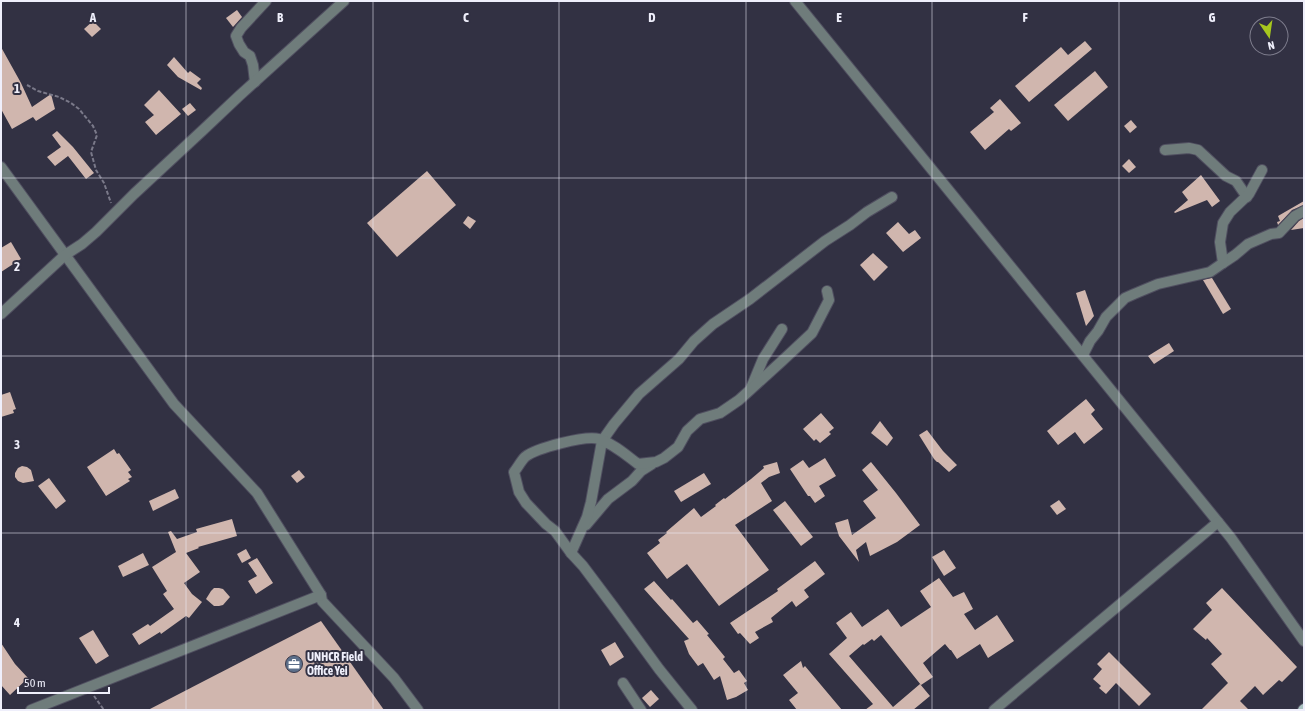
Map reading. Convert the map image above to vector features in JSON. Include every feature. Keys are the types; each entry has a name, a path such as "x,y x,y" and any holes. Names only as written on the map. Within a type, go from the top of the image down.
{"street":[{"path":"255,82 253,65 250,56 244,52 236,36 241,28 266,1"},
{"path":"1,314 65,255 82,244 96,232 114,213 344,1"},
{"path":"795,1 1231,538 1304,640"},
{"path":"1165,150 1189,148 1198,150 1226,176 1236,182 1247,197"},
{"path":"1,167 174,404 257,493 321,595 322,601 394,678 418,710"},
{"path":"1222,263 1220,242 1223,223 1230,212 1247,197 1262,170"},
{"path":"571,554 582,529 591,502 602,441 639,394 679,359 713,324 750,299 825,241 892,197"},
{"path":"1083,355 1106,316 1125,298 1158,284 1210,272 1248,244 1271,234 1279,233 1295,216 1304,211"},
{"path":"582,529 608,499 632,481 641,471 664,458 678,447 687,431 700,419 720,413 739,400 812,333 828,300 827,291"},
{"path":"750,390 763,359 782,329"},
{"path":"656,462 638,464 613,446 598,439 573,440 532,452 524,458 514,472 519,492 526,503 546,524 555,531 571,554 583,566 659,669 692,710"},
{"path":"994,710 1218,522"},
{"path":"31,710 321,595"},
{"path":"623,683 641,710"}],"path":[{"path":"27,85 38,91 59,97 71,103 79,109 93,126 97,135 92,152 93,158 96,170 104,183 114,213"},
{"path":"88,688 104,710"}],"building":[{"path":"237,10 242,17 233,27 226,18"},
{"path":"93,21 101,29 92,37 84,29"},
{"path":"1085,41 1092,49 1029,102 1015,86 1061,47 1068,55"},
{"path":"1,47 21,83 32,107 51,94 55,109 36,121 33,117 12,129 1,109"},
{"path":"174,57 188,73 190,71 201,79 197,83 202,88 201,90 178,77 167,65"},
{"path":"1095,71 1108,87 1068,121 1054,105"},
{"path":"159,90 181,114 156,135 145,122 154,115 144,105"},
{"path":"1000,99 1021,123 1011,131 1009,129 985,150 970,132 994,112 990,108"},
{"path":"190,103 196,110 188,116 182,109"},
{"path":"1131,120 1137,127 1130,133 1124,126"},
{"path":"57,131 73,147 94,173 86,179 68,156 55,166 47,157 61,147 52,135"},
{"path":"1129,159 1136,167 1129,173 1122,166"},
{"path":"427,171 456,205 397,257 367,223"},
{"path":"1201,175 1220,201 1212,207 1207,200 1175,213 1174,212 1188,200 1182,192"},
{"path":"1304,201 1304,205 1292,210 1278,225 1277,222 1280,221 1278,216"},
{"path":"468,216 476,221 470,229 463,223"},
{"path":"1304,218 1304,228 1291,230 1299,221"},
{"path":"898,222 909,234 915,230 921,238 903,252 886,233"},
{"path":"11,242 21,259 1,272 1,248"},
{"path":"873,253 888,267 874,281 860,265"},
{"path":"1212,278 1231,309 1223,314 1203,280"},
{"path":"1085,290 1094,316 1086,326 1076,293"},
{"path":"1169,343 1174,351 1154,364 1148,356"},
{"path":"10,392 16,409 13,410 14,413 1,417 1,395"},
{"path":"1086,399 1095,410 1091,414 1103,429 1084,444 1075,432 1058,445 1047,431"},
{"path":"821,413 834,428 829,432 831,434 820,443 816,439 814,441 803,429"},
{"path":"880,421 893,438 887,446 871,433"},
{"path":"927,430 943,451 957,465 949,472 934,459 919,435"},
{"path":"114,449 117,454 119,453 131,470 128,472 132,477 128,479 130,481 106,496 87,467"},
{"path":"825,458 836,476 819,486 825,496 815,503 810,496 808,496 790,469 803,460 809,468"},
{"path":"777,462 780,473 769,477 761,483 772,501 735,525 769,570 719,606 687,564 667,579 647,553 660,543 658,540 694,508 701,517 724,498 725,499 751,479 764,468 763,466"},
{"path":"871,462 920,525 897,542 870,556 866,542 856,550 859,562 839,536 835,523 848,519 852,535 876,518 863,501 878,490 862,470"},
{"path":"22,466 31,470 34,481 23,483 18,481 15,477 15,473 18,468"},
{"path":"299,470 305,477 297,483 291,476"},
{"path":"704,473 711,484 681,502 674,491"},
{"path":"49,478 66,501 56,509 38,486"},
{"path":"175,489 179,498 153,511 149,501"},
{"path":"1059,500 1066,509 1057,515 1050,506"},
{"path":"785,501 813,537 801,546 773,510"},
{"path":"232,519 237,536 198,547 199,548 186,553 200,572 184,583 192,594 202,602 189,618 186,616 161,634 160,632 139,645 132,634 148,624 150,626 174,609 163,594 167,591 152,567 176,552 168,532 171,531 177,539 197,532 196,529"},
{"path":"246,549 251,558 242,563 237,554"},
{"path":"944,550 956,568 944,576 932,557"},
{"path":"143,553 149,565 123,577 118,566"},
{"path":"257,558 273,583 256,594 248,581 257,576 248,563"},
{"path":"815,561 825,574 804,590 809,597 796,607 792,601 771,618 773,622 755,632 759,638 750,644 740,633 738,634 730,623 778,591 777,589"},
{"path":"939,578 953,597 964,592 973,609 964,614 975,630 997,615 1014,641 988,658 980,644 957,659 945,644 923,663 933,677 921,685 881,635 874,641 872,639 864,645 863,644 849,656 893,707 920,684 930,696 913,710 865,710 873,704 829,654 847,638 836,623 851,612 862,627 888,609 901,627 931,607 920,591"},
{"path":"654,581 693,623 697,620 709,634 707,635 725,657 723,659 734,673 739,670 747,681 744,683 748,690 727,700 720,676 714,680 703,663 698,666 689,654 684,641 689,639 644,589"},
{"path":"214,588 223,589 230,597 223,605 214,606 206,599"},
{"path":"1222,588 1297,667 1282,682 1279,680 1263,695 1255,686 1240,701 1249,710 1201,710 1228,683 1211,664 1222,654 1207,638 1206,640 1193,629 1212,610 1206,603"},
{"name":"UNHCR Field Office Yei","path":"321,621 384,710 148,710 206,680"},
{"path":"93,630 109,656 96,664 79,638"},
{"path":"615,642 624,657 610,666 601,650"},
{"path":"1,643 15,664 28,678 10,695 1,685"},
{"path":"1109,652 1151,694 1139,706 1116,683 1106,694 1099,688 1101,686 1093,679 1102,669 1097,664"},
{"path":"801,661 803,668 805,666 842,710 797,710 789,700 798,693 783,675"},
{"path":"651,690 659,699 650,707 642,698"}],"place":[{"name":"UNHCR Field Office Yei","path":"294,664"}]}
